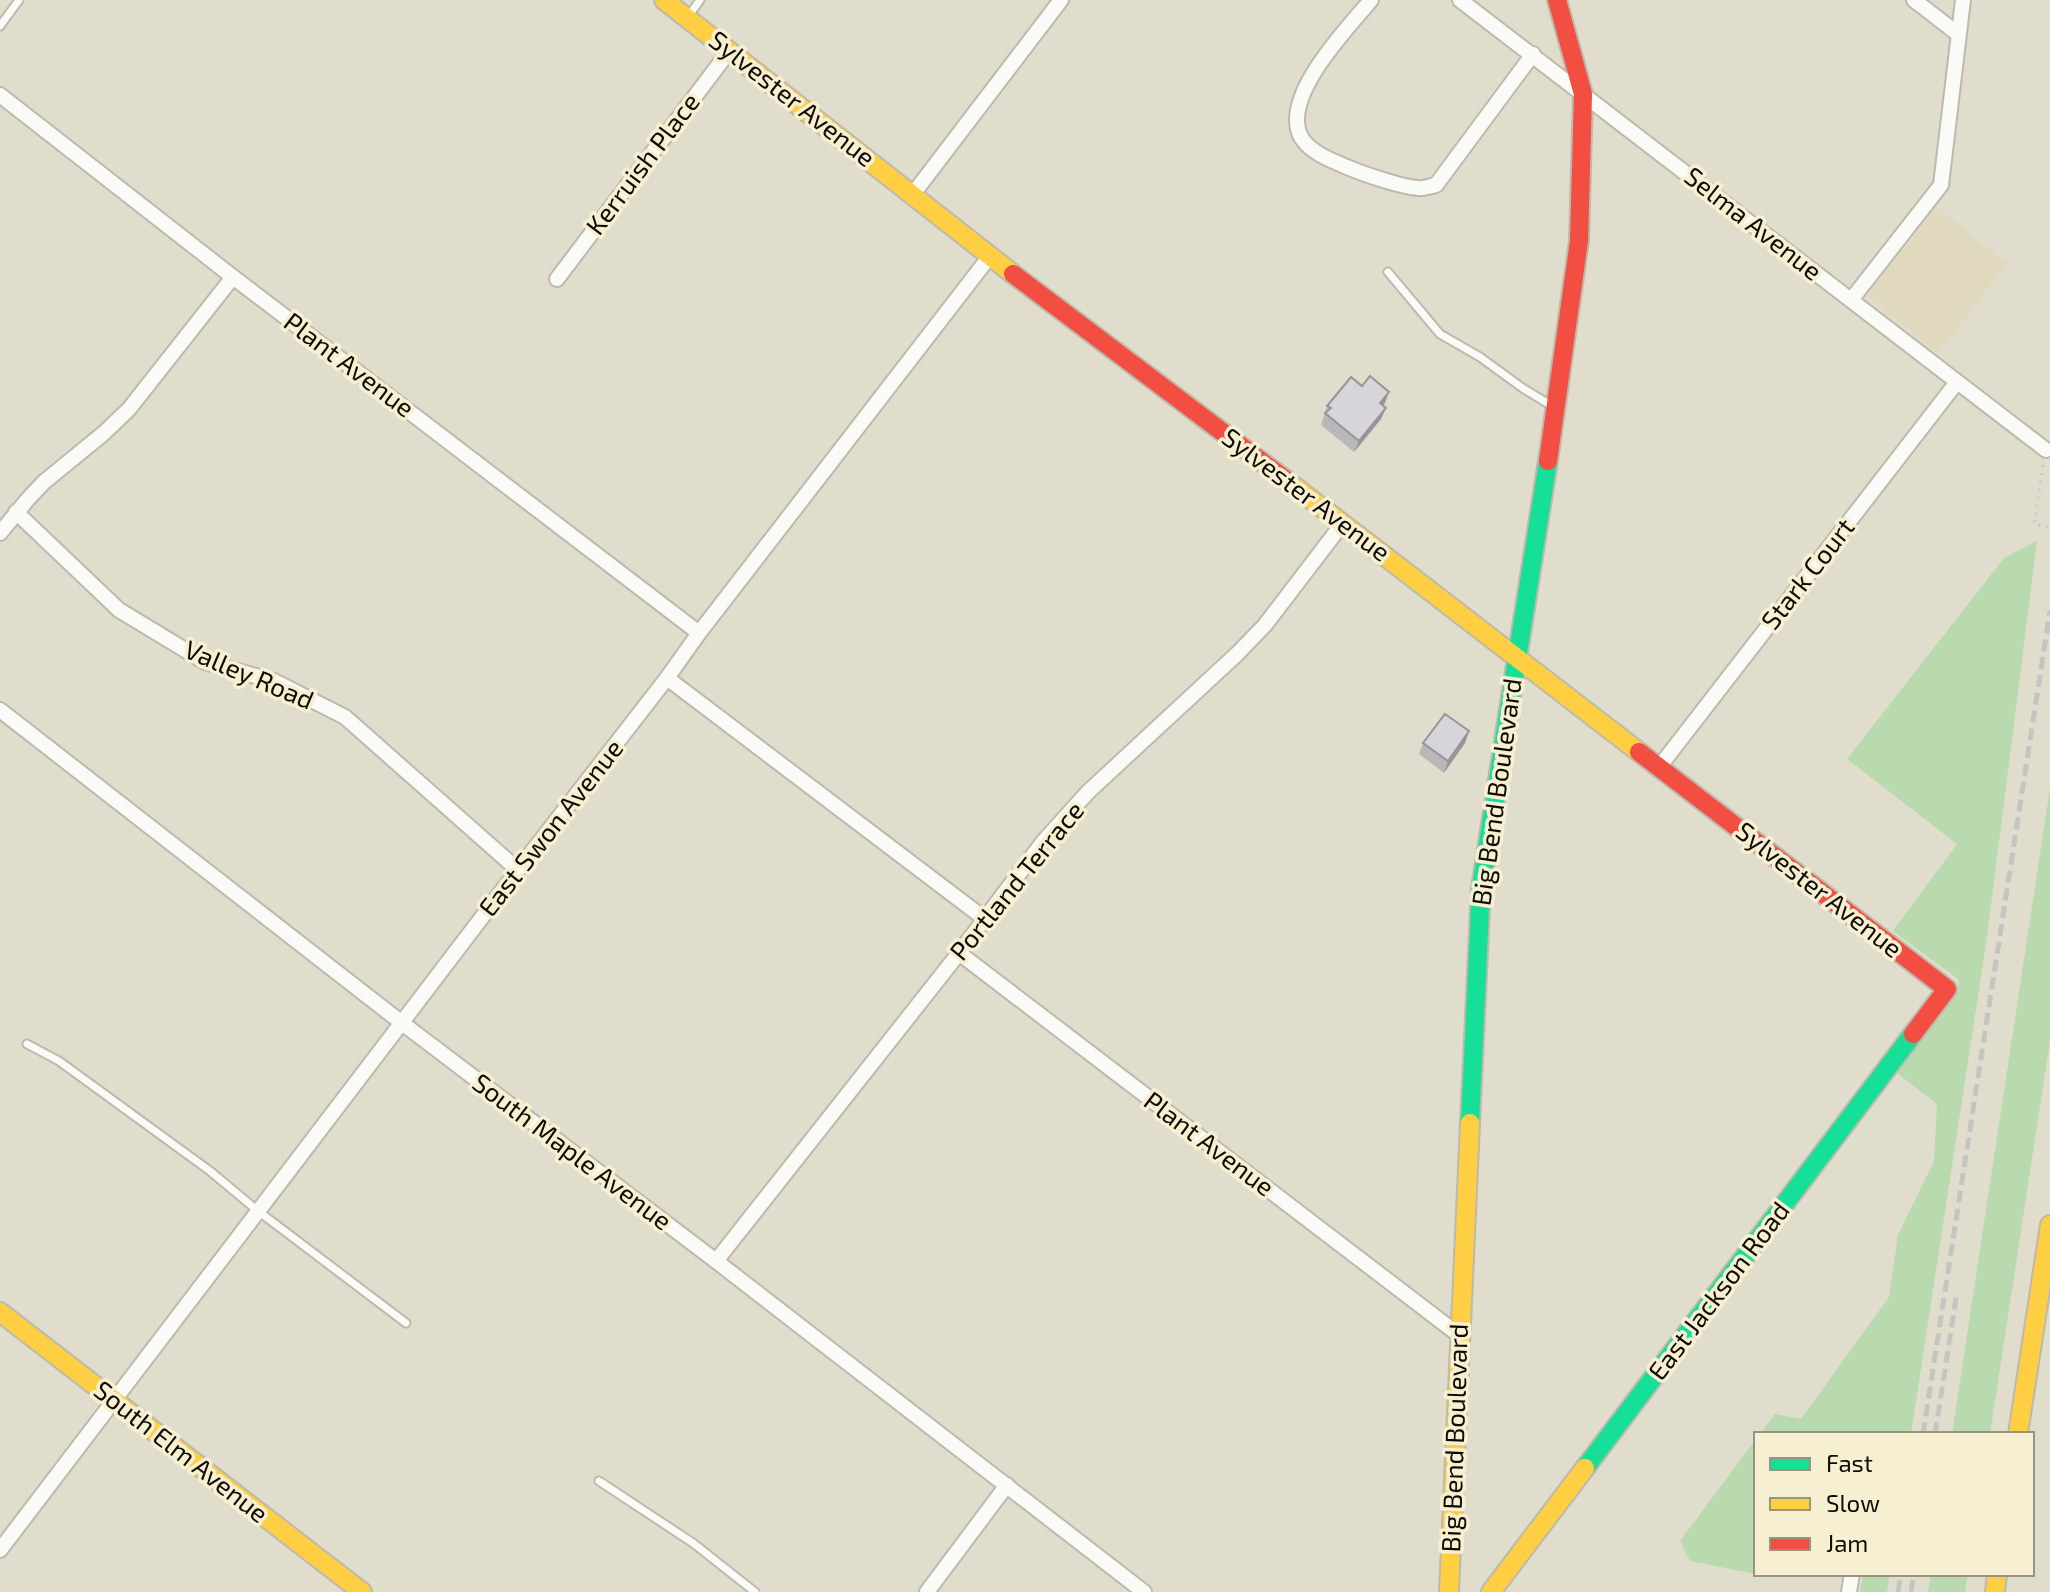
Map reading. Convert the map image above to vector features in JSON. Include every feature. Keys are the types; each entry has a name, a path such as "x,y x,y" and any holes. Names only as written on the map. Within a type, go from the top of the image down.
{"main road":[{"name":"Sylvester Avenue","path":"664,0 990,256 1343,523 1947,989"},
{"name":"Big Bend Boulevard","path":"1449,1592 1481,888 1579,241 1583,94 1557,0"},
{"name":"East Jackson Road","path":"1491,1592 1947,989"},
{"path":"2018,1432 2050,1225"},
{"name":"South Elm Avenue","path":"0,1312 362,1592"}],"street":[{"path":"913,194 1061,0"},
{"path":"1371,0 1316,70 1301,93 1297,111 1301,136 1308,145 1358,172 1419,189 1436,185 1533,54"},
{"name":"Selma Avenue","path":"1460,0 2046,450"},
{"path":"1914,0 1958,34"},
{"path":"1851,300 1941,185 1963,0"},
{"name":"Kerruish Place","path":"557,279 730,50"},
{"name":"Plant Avenue","path":"0,95 699,633"},
{"name":"East Swon Avenue","path":"0,1550 990,256"},
{"path":"0,533 44,482 129,409 233,277"},
{"name":"Stark Court","path":"1660,766 1957,382"},
{"name":"Valley Road","path":"16,512 119,610 205,662 274,681 345,717 518,870"},
{"name":"Portland Terrace","path":"716,1261 1043,842 1088,792 1265,625 1343,523"},
{"path":"667,678 985,919"},
{"name":"South Maple Avenue","path":"0,710 402,1023 1144,1592"},
{"name":"Plant Avenue","path":"959,953 1459,1335"},
{"path":"927,1592 1007,1485"}],"lane":[{"path":"0,26 19,0"},
{"path":"687,18 700,0"},
{"path":"1388,272 1440,334 1556,408"},
{"path":"27,1044 59,1061 210,1171 406,1323"},
{"path":"599,1481 693,1543 755,1592"}],"path":[{"path":"2046,450 2034,524 2050,527"}],"shaded area":[{"path":"1937,207 2007,264 1938,353 1870,295"}],"green space":[{"path":"2037,541 1987,937 1911,1432 1762,1432 1775,1414 1801,1419 1889,1297 1898,1235 1934,1161 1937,1104 1897,1073 1959,986 1958,979 1893,931 1957,844 1847,759 2004,558"},
{"path":"2050,788 2050,1041 1990,1432 1952,1432"},
{"path":"1754,1442 1754,1574 1690,1561 1680,1541"},
{"path":"1863,1576 1890,1576 1887,1592 1860,1592"},
{"path":"1931,1576 1968,1576 1965,1592 1928,1592"}],"building":[{"path":"1370,376 1389,392 1380,403 1386,408 1359,441 1325,413 1331,408 1327,406 1351,377 1362,386"},
{"path":"1445,714 1469,731 1448,761 1423,743"}],"railway":[{"path":"1923,1432 2050,611"},
{"path":"1935,1432 1957,1292"},
{"path":"1898,1592 1901,1576"},
{"path":"1911,1592 1914,1576"}],"traffic: fast":[{"path":"1470,1123 1481,888 1548,461"},
{"path":"1585,1468 1913,1034"}],"traffic: slow":[{"path":"664,0 1013,274"},
{"path":"1286,480 1639,752"},
{"path":"1449,1592 1470,1123"},
{"path":"2018,1432 2050,1225"},
{"path":"0,1312 362,1592"},
{"path":"1491,1592 1585,1468"},
{"path":"1995,1592 1997,1576"}],"traffic: jam":[{"path":"1548,461 1579,241 1583,94 1557,0"},
{"path":"1013,274 1286,480"},
{"path":"1639,752 1947,989 1913,1034"}]}
